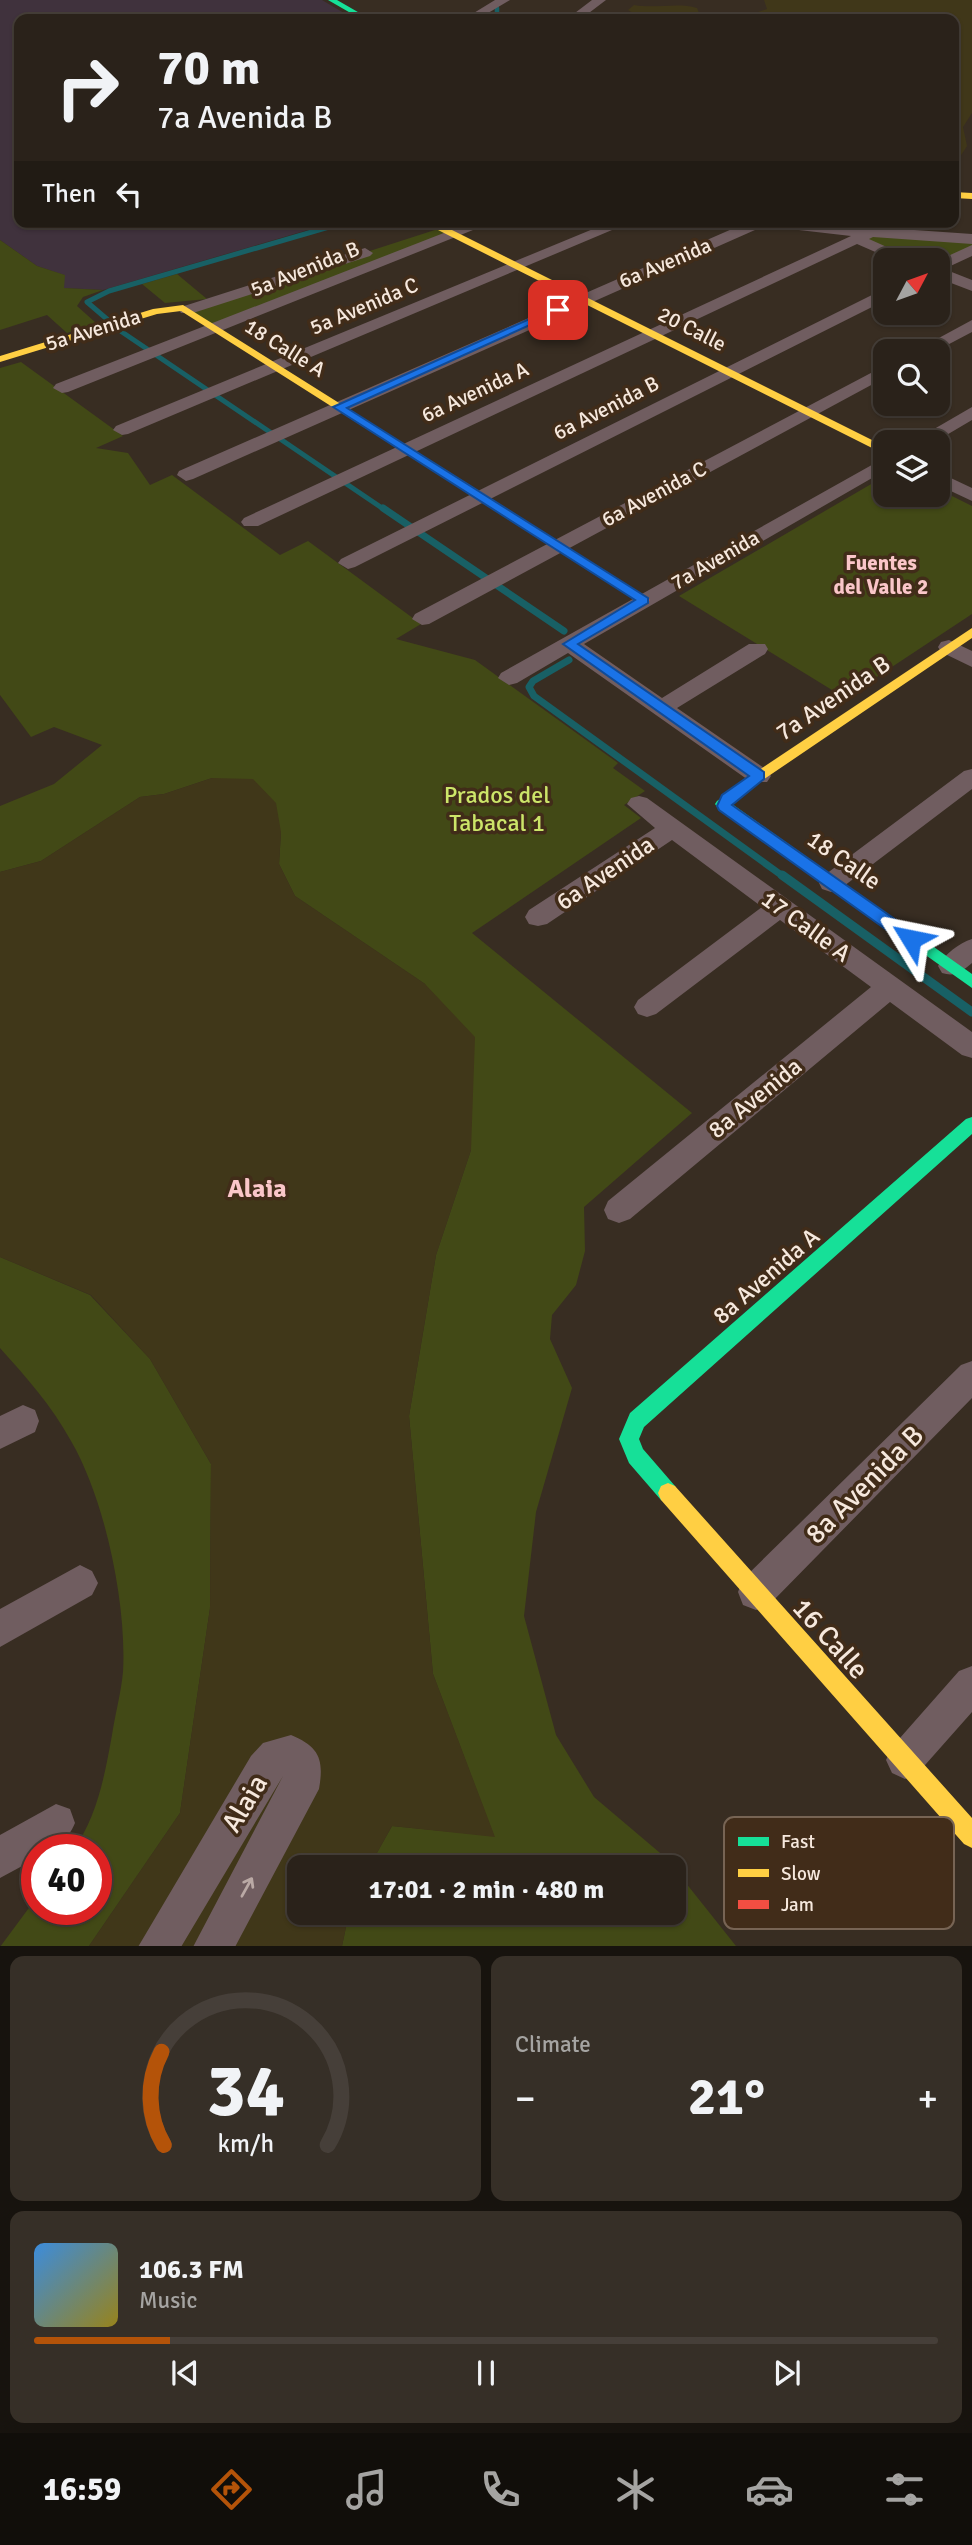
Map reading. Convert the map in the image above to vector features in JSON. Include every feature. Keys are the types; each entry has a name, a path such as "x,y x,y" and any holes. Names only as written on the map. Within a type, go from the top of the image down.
{"street":[{"path":"332,0 357,14"},
{"path":"479,14 504,0"},
{"path":"580,14 600,0"},
{"path":"187,310 452,228"},
{"name":"20 Calle","path":"452,228 517,267 873,445"},
{"name":"5a Avenida B","path":"62,388 216,329 452,228"},
{"name":"5a Avenida C","path":"121,430 610,228"},
{"name":"6a Avenida","path":"186,475 749,228"},
{"path":"814,228 864,235 972,239"},
{"path":"864,235 887,248"},
{"name":"6a Avenida A","path":"251,522 864,235"},
{"path":"950,260 972,250"},
{"path":"950,277 972,286"},
{"name":"6a Avenida B","path":"348,564 873,300"},
{"name":"5a Avenida","path":"0,359 168,308 187,310"},
{"name":"18 Calle A","path":"187,310 644,600"},
{"path":"944,339 972,324"},
{"name":"6a Avenida C","path":"422,618 873,377"},
{"path":"941,430 972,412"},
{"name":"7a Avenida","path":"509,678 873,469"},
{"path":"950,484 972,495"},
{"name":"7a Avenida B","path":"722,804 972,632"},
{"path":"569,644 759,776"},
{"path":"949,647 972,660"},
{"path":"661,708 757,649"},
{"path":"831,883 972,777"},
{"name":"17 Calle A","path":"639,804 972,1047"},
{"name":"18 Calle","path":"722,804 972,982"},
{"name":"6a Avenida","path":"538,917 672,828"},
{"path":"647,1007 780,907"},
{"path":"951,966 972,949"},
{"name":"8a Avenida","path":"619,1210 890,987"},
{"name":"8a Avenida A","path":"653,1473 629,1443 630,1432 638,1420 972,1124"},
{"name":"8a Avenida B","path":"756,1592 972,1376"},
{"name":"16 Calle","path":"653,1473 972,1836"},
{"path":"0,1629 80,1583"},
{"path":"905,1760 972,1684"},
{"name":"Alaia","path":"159,1946 264,1769 276,1756 291,1755 304,1767 300,1789 214,1946"},
{"path":"0,1858 56,1823"}],"shaded area":[{"path":"0,0 322,0 346,14 14,14 14,228 315,228 103,290 63,288 64,275 37,266 0,240"}],"green space":[{"path":"441,228 454,235 216,329 187,310"},
{"path":"871,232 972,239 972,250 950,256 950,248 879,248 857,239"},
{"path":"0,240 37,266 65,275 64,288 103,290 83,297 77,306 96,323 67,333 47,315 0,330"},
{"path":"177,274 207,299 165,303 142,284"},
{"name":"Prados del Tabacal 1","path":"21,362 123,436 96,448 128,453 150,485 172,475 280,555 308,541 421,624 396,639 475,660 618,763 613,768 645,791 624,805 641,818 472,933 692,1113 584,1207 585,1251 576,1285 552,1315 550,1339 572,1388 536,1512 524,1616 556,1735 594,1797 662,1855 376,1855 392,1826 494,1836 433,1674 409,1416 436,1255 471,1150 425,984 295,896 279,864 281,832 212,778 164,794 140,797 41,861 0,872 0,806 54,784 102,745 54,727 31,737 0,695 0,368"},
{"path":"873,483 873,507 950,507 950,495 972,506 972,614 845,698 679,596"},
{"path":"0,1257 90,1295 150,1359 211,1464 210,1608 180,1813 112,1912 112,1834 83,1834 94,1810 103,1780 122,1680 121,1616 111,1553 94,1492 71,1441 56,1416 0,1348"},
{"path":"686,1883 736,1946 342,1946 346,1925 686,1925"},
{"path":"21,1919 21,1925 103,1925 89,1946 1,1946"}],"sand":[{"path":"764,0 972,0 972,113 963,127 967,146 959,158 959,14 752,14 767,9"},
{"path":"634,5 674,5 697,8 701,14 635,14 628,10"},
{"name":"Alaia","path":"212,778 253,779 276,803 281,832 279,864 295,896 425,984 475,1037 471,1150 436,1255 409,1416 433,1674 495,1837 392,1826 376,1855 287,1855 287,1925 346,1925 342,1946 89,1946 103,1925 112,1925 112,1912 180,1813 210,1608 211,1464 150,1359 91,1295 0,1257 0,872 41,861 140,797 164,794"}],"waterway":[{"path":"497,8 497,14"},
{"path":"325,228 109,291 87,302 122,332 385,510"},
{"path":"383,508 564,631"},
{"path":"569,660 533,681 529,687 534,696 784,877"},
{"path":"782,875 972,1012"}],"traffic: fast":[{"path":"332,0 357,14"},
{"path":"749,783 722,804 972,982"},
{"path":"668,1493 636,1456 629,1439 637,1420 972,1124"}],"traffic: slow":[{"path":"959,195 972,196"},
{"path":"441,228 873,445"},
{"path":"0,359 156,311 183,308 483,498"},
{"path":"749,783 972,632"},
{"path":"668,1493 972,1836"}],"traffic: jam":[{"path":"483,498 644,600"}],"district":[{"name":"Fuentes del Valle 2","path":"881,575"},
{"name":"Alaia","path":"257,1188"}],"route":[{"path":"558,310 339,407 644,600 569,644 759,776 722,804 911,939"}]}
